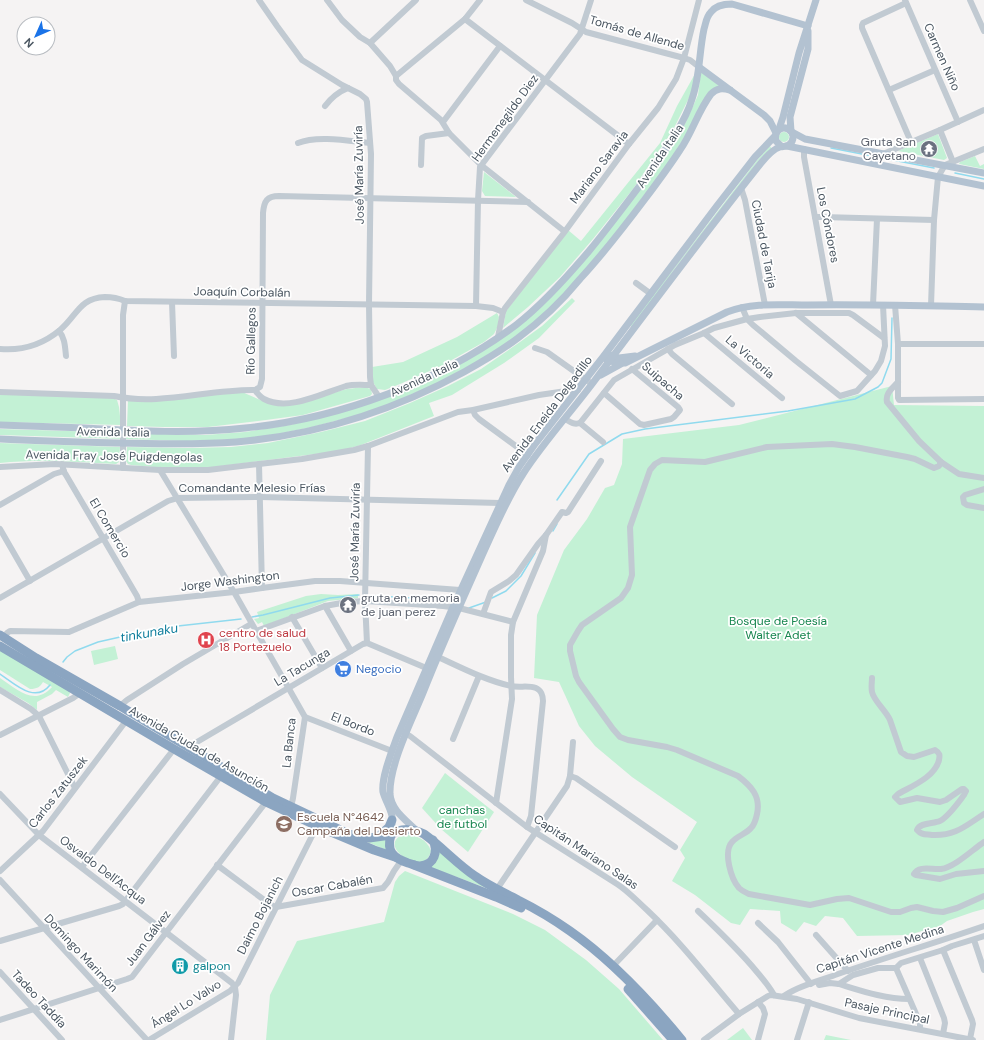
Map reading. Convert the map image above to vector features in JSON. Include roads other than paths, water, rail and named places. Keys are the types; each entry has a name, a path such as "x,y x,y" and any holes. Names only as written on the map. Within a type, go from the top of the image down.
{"highway":[{"name":"Avenida Ciudad de Asunción","path":"1,640 80,693 266,802 317,826 398,859"},
{"name":"Avenida Ciudad de Asunción","path":"1,640 36,658 120,706 189,749 291,807 349,834 364,838 392,834"},
{"path":"379,836 386,831 392,820"},
{"path":"673,1040 635,996 595,957 570,937 544,921 496,896 398,859 391,851 390,838 392,834 403,830 417,831 424,834 474,875 541,912 569,930 593,948 613,966 652,1005 682,1040"},
{"path":"414,865 421,866 433,859 436,851 432,840"}],"main road":[{"name":"Avenida Eneida Delgadillo","path":"503,503 523,473 565,419 651,294 755,157 776,133 783,117 799,53 816,0"},
{"name":"Avenida Italia","path":"0,425 178,431 224,430 272,425 343,408 379,397 439,372 498,337 528,315 556,288 590,250 624,206 662,154 685,117 694,93 706,21 708,16 717,6 732,4 808,26"},
{"name":"Avenida Eneida Delgadillo","path":"791,132 790,117 808,49 808,26"},
{"path":"699,67 770,120 776,133 777,143 784,146 984,186"},
{"name":"Avenida Italia","path":"0,439 118,443 234,442 277,437 336,424 386,408 426,392 500,350 529,329 556,305 580,280 618,234 665,172 684,143 711,94 718,89 730,90"},
{"path":"776,133 785,128 806,139 984,173"},
{"path":"784,146 791,143 793,140 791,132"},
{"name":"Avenida Eneida Delgadillo","path":"392,834 392,815 385,799 383,788 384,778 392,751 403,732 513,477 578,390 597,377 608,357 624,341 740,188 766,157 784,146"},
{"path":"597,377 625,363 635,356 727,312 742,307 895,305 984,307"},
{"path":"624,341 624,348 635,356"},
{"path":"608,357 623,358 635,356"},
{"path":"608,357 621,364"},
{"name":"Avenida Eneida Delgadillo","path":"429,669 438,657 456,608"},
{"name":"Avenida Eneida Delgadillo","path":"403,732 392,778 390,794 393,806 397,812 417,831"}],"street":[{"name":"José María Zuviría","path":"259,0 305,63 360,94 366,99 367,102 370,142 371,198 369,304 371,385"},
{"path":"327,0 346,24 360,37 370,42 390,66 399,84 443,122 449,133 481,165 564,231"},
{"path":"370,42 416,0"},
{"path":"396,76 465,19 480,0"},
{"name":"Tomás de Allende","path":"526,0 572,23 586,32 684,58 690,60 699,67"},
{"name":"Hermenegildo Diez","path":"476,306 479,169 580,34 591,0"},
{"name":"Mariano Saravia","path":"498,337 505,308 658,108 676,79 684,58 699,0"},
{"path":"970,0 984,32"},
{"path":"906,2 863,23 862,28 912,142"},
{"name":"Carmen Niño","path":"906,2 958,122"},
{"path":"465,19 629,144"},
{"path":"443,122 500,46"},
{"path":"889,90 935,70"},
{"path":"325,106 335,95 348,88"},
{"path":"883,154 984,110"},
{"path":"940,130 952,162"},
{"path":"421,165 422,138 426,136 449,133"},
{"path":"298,143 314,139 370,142"},
{"path":"931,306 934,220 938,177 945,165 984,148"},
{"name":"Los Cóndores","path":"804,149 804,157 831,305"},
{"name":"Ciudad de Tarija","path":"740,188 745,200 765,306"},
{"name":"Río Gallegos","path":"255,390 260,387 262,379 264,208 266,200 273,196 371,198"},
{"path":"371,198 528,202"},
{"path":"815,217 934,220"},
{"path":"873,305 878,219"},
{"path":"636,283 651,294"},
{"name":"Joaquín Corbalán","path":"0,349 29,348 46,340 59,331 87,301 97,297 114,297 125,301 476,306 493,308 503,312"},
{"path":"123,468 123,315 125,301"},
{"path":"172,302 174,356"},
{"path":"742,307 747,319 840,396 857,391 877,367 885,346 883,305"},
{"path":"895,305 898,344 899,400 984,400"},
{"path":"796,313 871,375"},
{"path":"580,423 614,380 668,349 714,328 747,319 780,314 849,313 853,314 884,338"},
{"path":"59,331 65,345 66,356"},
{"name":"La Victoria","path":"704,333 782,398"},
{"path":"898,344 984,344"},
{"path":"535,348 547,352 589,382"},
{"path":"668,349 732,404"},
{"name":"Suipacha","path":"604,393 640,424 644,425 674,417 680,410 632,369"},
{"path":"898,382 887,394 887,402 919,441 954,472 984,478"},
{"path":"0,392 156,399 237,390 255,390 263,398 275,403 286,404 295,403 327,394 347,386 359,384 371,385 379,397"},
{"name":"Avenida Fray José Puigdengolas","path":"0,467 46,464 63,467 208,470 302,459 345,452 368,446 452,414 539,395 578,390"},
{"path":"472,410 479,419 528,455"},
{"path":"565,419 572,423 580,423 603,442"},
{"path":"942,462 940,466 934,468 907,457 832,444 767,447 705,462 666,459 659,461 652,466 650,470 630,527 632,575 628,588 621,598 582,625 572,640 570,651 576,676 620,737 677,750 738,776 751,788 757,797 758,802 759,809 756,820 748,831 731,843 728,861 732,878 743,892 810,905 849,898 891,912 900,912 911,908 943,912 957,908 984,896"},
{"name":"José María Zuviría","path":"367,643 365,583 368,446"},
{"path":"483,614 491,592 516,575 538,544 546,536 562,512 568,512 601,461"},
{"path":"259,464 262,588"},
{"path":"0,505 54,474 63,467"},
{"name":"El Comercio","path":"63,467 140,602"},
{"name":"La Banca","path":"160,470 234,592 305,717 294,798 291,807"},
{"path":"984,489 962,497 964,503 967,505 984,508"},
{"name":"Comandante Melesio Frías","path":"0,598 168,501 178,498 260,497 503,503"},
{"path":"0,529 30,580"},
{"path":"496,803 512,699 511,635 513,622 543,551 546,536"},
{"name":"Jorge Washington","path":"1,640 7,633 10,632 69,632 140,602 321,581 463,591"},
{"path":"256,631 325,606 347,602 365,601 443,606 513,622"},
{"path":"325,606 351,650"},
{"path":"292,617 322,668"},
{"path":"120,706 183,664 251,624"},
{"path":"367,643 429,669"},
{"name":"La Tacunga","path":"189,749 197,742 351,650 367,643"},
{"path":"438,657 479,676 512,686 536,688 541,693 543,701 531,816 528,827"},
{"path":"453,739 479,676"},
{"path":"872,678 872,691 874,697 890,720 902,752 907,756 914,757 935,750 940,755 939,762 935,770 930,775 895,797 900,802 917,798 940,802 946,800 962,789 966,791 944,818 918,827 917,830 919,833 941,835 956,832 984,814"},
{"path":"0,690 32,709 39,716 75,788"},
{"path":"0,735 39,716 80,693"},
{"name":"El Bordo","path":"305,717 392,751"},
{"name":"Carlos Zatuszek","path":"0,871 39,835 126,721"},
{"name":"Capitán Mariano Salas","path":"403,732 528,827 621,887 671,934 739,1014"},
{"path":"497,889 567,786 570,776 573,742"},
{"path":"82,868 174,749"},
{"path":"0,941 119,906 126,901 221,776"},
{"path":"570,776 576,778 675,847"},
{"name":"Osvaldo Dell'Acqua","path":"0,794 39,835 232,983 235,987"},
{"name":"Juan Gálvez","path":"0,1020 132,977 266,802"},
{"name":"Daimo Bojanich","path":"231,1040 236,995 235,987 317,826"},
{"path":"984,842 948,866 941,869 920,869 915,871 914,874 916,876 940,879 956,874 984,871"},
{"name":"Oscar Cabalén","path":"276,906 383,888 394,871 398,859"},
{"path":"217,865 271,905 276,906"},
{"name":"Domingo Marimón","path":"0,880 148,1040"},
{"path":"698,911 750,964 774,995 768,996 739,1014 704,1040"},
{"path":"613,966 657,920"},
{"path":"758,923 778,942 811,984"},
{"name":"Capitán Vicente Medina","path":"784,996 790,992 848,971 984,926"},
{"path":"816,935 848,971"},
{"name":"Capitán Vicente Medina","path":"797,999 800,993 804,990 826,983 839,984 853,975 878,968 896,968 901,963 984,936"},
{"path":"974,940 984,970"},
{"path":"943,950 972,1020 973,1027 971,1040"},
{"path":"920,958 944,1018 945,1023 943,1034"},
{"path":"896,968 920,1023 920,1029"},
{"name":"Tadeo Taddía","path":"0,972 62,1040"},
{"path":"839,984 865,992 894,998 909,999"},
{"name":"Ángel Lo Valvo","path":"148,1040 235,987"},
{"name":"Pasaje Principal","path":"774,995 809,1002 859,1018 971,1040"},
{"path":"758,1002 766,1014 758,1040"},
{"path":"797,1040 809,1002"}],"waterway":[{"path":"831,148 934,168"},
{"path":"955,173 984,179"},
{"path":"557,500 589,454 622,434 645,429 788,411 855,399 878,387 882,383 891,359 892,318"},
{"path":"553,531 557,524"},
{"path":"492,598 506,591 521,576 535,553"},
{"name":"tinkunaku","path":"252,617 330,598 359,595"},
{"path":"375,596 452,600"},
{"path":"469,608 486,602"},
{"name":"tinkunaku","path":"63,662 75,651 98,642 160,628 241,619"},
{"path":"0,674 18,687 32,693 38,693 50,685"}],"place":[{"name":"Gruta San Cayetano","path":"929,149"},
{"name":"gruta en memoria de juan perez","path":"348,605"},
{"name":"centro de salud 18 Portezuelo","path":"206,640"},
{"name":"Negocio","path":"343,669"},
{"name":"Escuela N°4642 Campaña del Desierto","path":"284,824"},
{"name":"galpon","path":"180,966"}],"park label":[{"name":"Bosque de Poesía Walter Adet","path":"778,628"},
{"name":"canchas de futbol","path":"462,817"}]}
